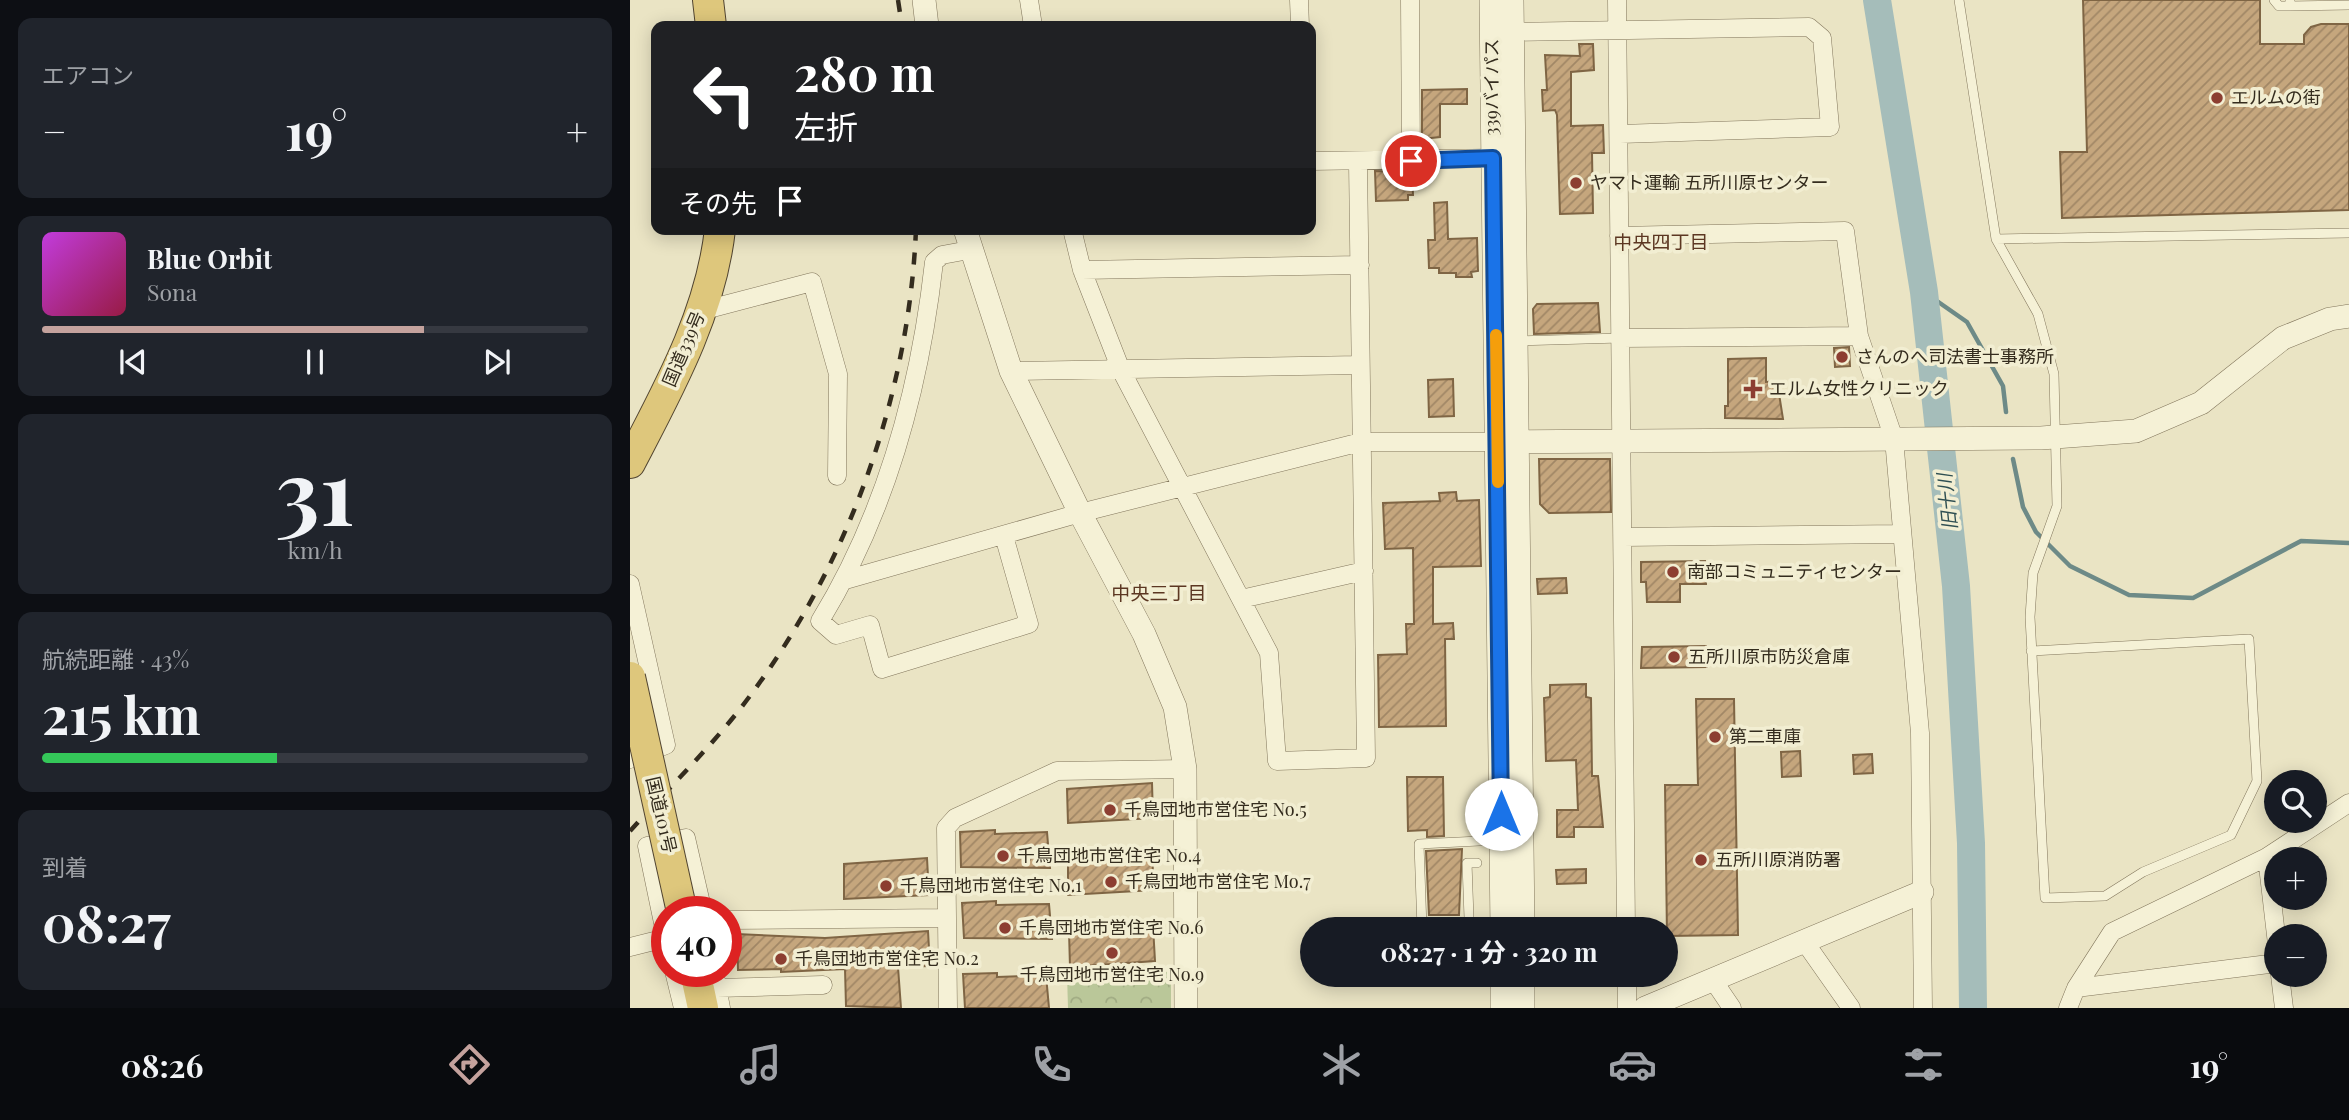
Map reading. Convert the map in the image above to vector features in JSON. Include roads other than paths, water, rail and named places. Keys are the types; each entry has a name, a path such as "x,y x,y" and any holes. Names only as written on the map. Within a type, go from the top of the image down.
{"highway":[{"path":"708,0 710,21"},
{"name":"国道339号","path":"630,463 685,351 701,311 719,235"},
{"name":"国道101号","path":"630,677 678,896"}],"street":[{"path":"924,0 927,21"},
{"path":"1029,0 1032,21"},
{"path":"1299,0 1300,21"},
{"path":"1409,0 1411,161"},
{"name":"339バイパス","path":"1491,0 1502,32 1508,442 1502,917"},
{"path":"1512,0 1502,32 1809,27 1822,38 1830,127 1620,134"},
{"path":"1617,0 1626,917"},
{"path":"1316,161 1503,158 1517,341 1508,442 1523,917"},
{"path":"1073,235 1082,270 1121,370 1269,653 1278,761 1366,758 1358,162"},
{"path":"1619,236 1845,230 1859,335 1900,439 1902,534 1920,733 1923,1008"},
{"path":"1004,536 1029,624 882,669 870,625 836,635 820,621 845,580 884,488 909,406 928,311 933,262 967,240 1011,371 1158,665 1175,707 1185,769 1186,1008"},
{"path":"1082,270 1360,265"},
{"path":"701,311 812,282 838,374 837,475"},
{"path":"845,580 1080,513 1361,442 2049,438 2136,431 2202,403 2283,338 2319,322 2349,316"},
{"path":"1621,338 1859,335"},
{"path":"1011,371 1360,365"},
{"path":"1623,537 1902,534"},
{"path":"1241,599 1364,571"},
{"path":"630,584 666,745 630,759"},
{"path":"948,1008 946,828 955,818 1057,771 1185,769"},
{"path":"2282,847 2349,803"},
{"path":"657,896 647,846 686,838 699,896"},
{"path":"2068,1008 2076,988 2112,932 2264,858"},
{"path":"1645,1008 1922,892"},
{"path":"742,920 947,918"},
{"path":"1804,941 1852,1008"},
{"path":"630,947 651,943"},
{"path":"2076,988 2264,965"},
{"path":"1713,980 1732,1008"},
{"path":"742,985 822,985"},
{"path":"678,987 683,1008"},
{"path":"708,987 721,1008"},
{"path":"1502,987 1502,1008"},
{"path":"1523,987 1524,1008"},
{"path":"1627,987 1627,1008"},
{"path":"2281,987 2284,1008"}],"lane":[{"path":"1959,0 1996,239 2038,314 2054,374 2049,438 2057,506 2040,551 2029,595 2031,651 2045,898 2105,896 2143,872 2231,835 2257,781 2249,639 2031,651"},
{"path":"2274,0 2280,6 2290,3 2349,5"},
{"path":"1996,239 2349,233"},
{"path":"1517,341 1621,338"},
{"path":"1422,917 1419,844 1501,840"},
{"path":"1469,917 1467,863 1477,863"}],"waterway":[{"name":"旧十川","path":"1877,0 1924,292 1956,586 1971,843 1973,1008"},
{"path":"1924,292 1967,322 2003,386 2006,412"},
{"path":"2013,459 2023,507 2036,532 2070,566 2129,595 2193,598 2301,541 2349,543"}],"railway":[{"path":"898,0 901,21"},
{"path":"630,831 740,709 777,657 811,601 840,543 865,482 885,420 911,293 916,235"}],"place":[{"name":"エルムの街","path":"2217,98"},
{"name":"ヤマト運輸 五所川原センター","path":"1576,183"},
{"name":"さんのへ司法書士事務所","path":"1842,357"},
{"name":"エルム女性クリニック","path":"1753,389"},
{"name":"南部コミュニティセンター","path":"1673,572"},
{"name":"五所川原市防災倉庫","path":"1674,657"},
{"name":"第二車庫","path":"1715,737"},
{"name":"千鳥団地市営住宅 No.5","path":"1110,810"},
{"name":"千鳥団地市営住宅 No.4","path":"1003,856"},
{"name":"五所川原消防署","path":"1701,860"},
{"name":"千鳥団地市営住宅 Mo.7","path":"1111,882"},
{"name":"千鳥団地市営住宅 No.1","path":"886,886"},
{"name":"千鳥団地市営住宅 No.6","path":"1005,928"},
{"name":"千鳥団地市営住宅 No.9","path":"1112,953"},
{"name":"千鳥団地市営住宅 No.2","path":"781,959"}],"district":[{"name":"中央四丁目","path":"1661,242"},
{"name":"中央三丁目","path":"1159,593"}]}
